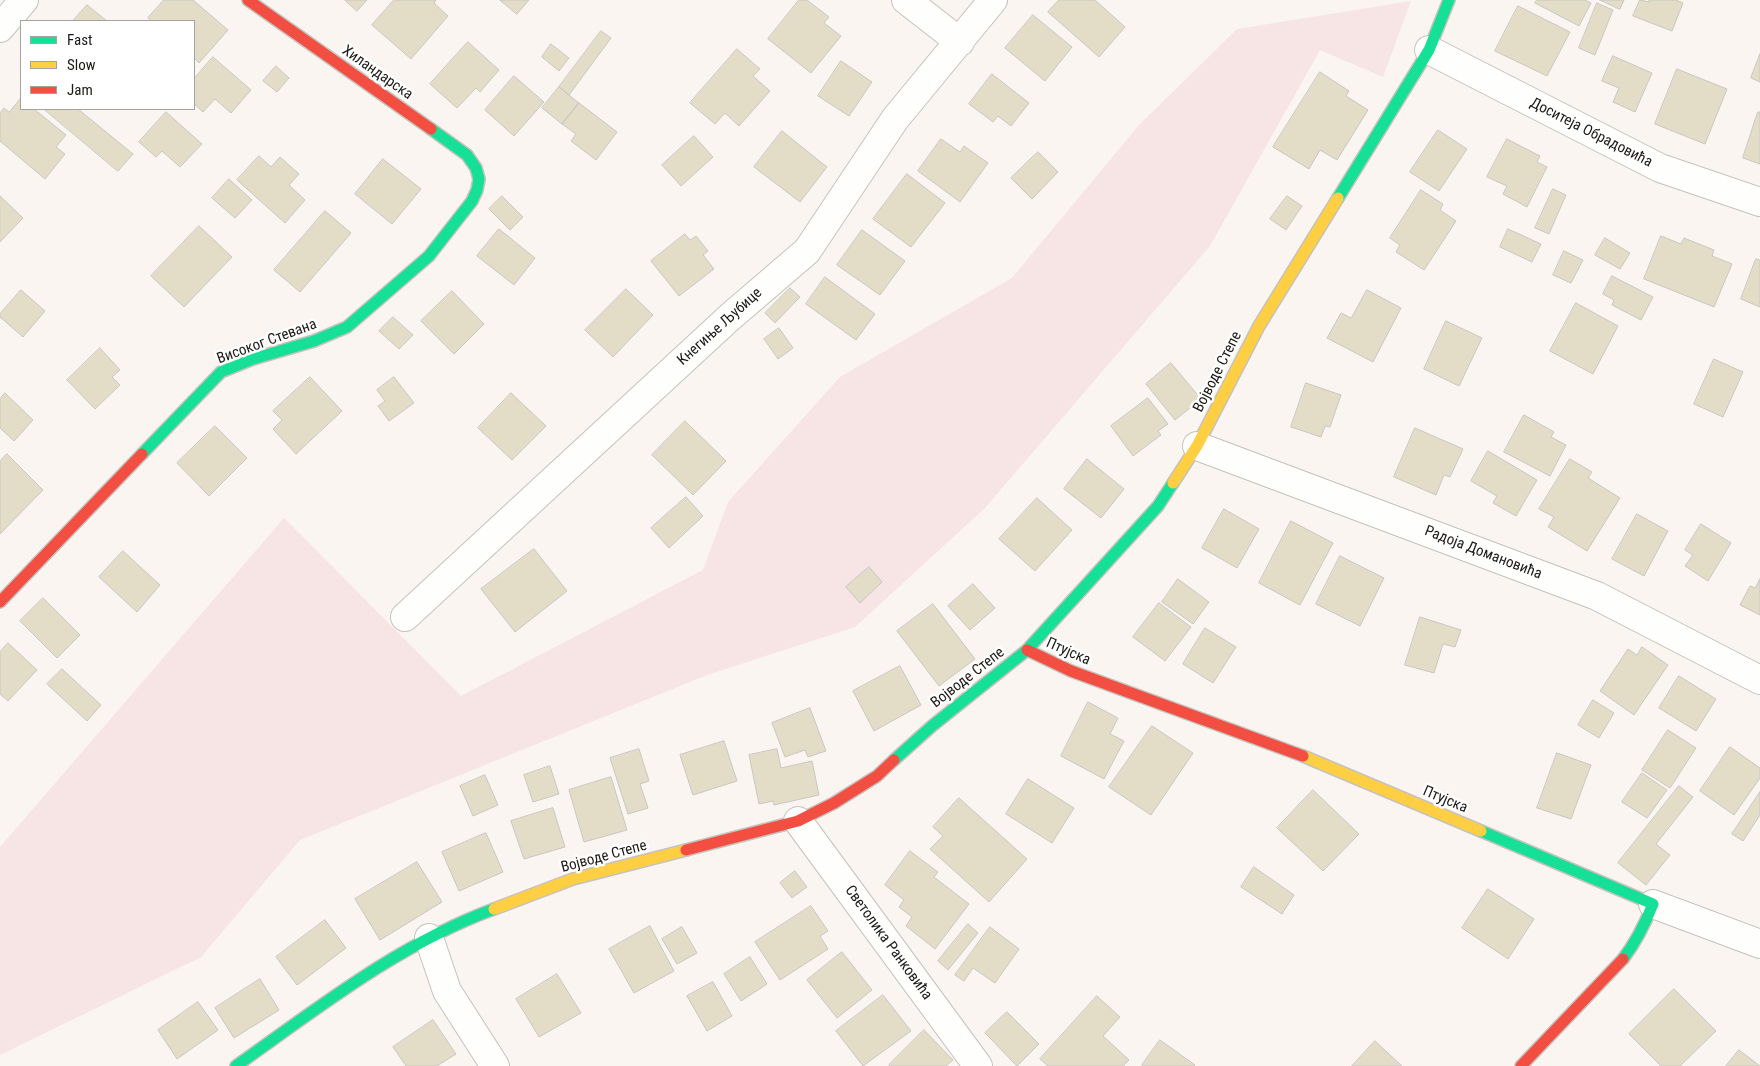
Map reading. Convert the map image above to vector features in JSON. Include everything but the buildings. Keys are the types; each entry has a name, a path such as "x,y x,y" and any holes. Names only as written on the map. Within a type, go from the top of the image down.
{"street":[{"path":"0,28 24,0"},
{"name":"Хиландарска","path":"248,0 467,155 476,168 478,179"},
{"path":"906,0 960,42"},
{"name":"Кнегиње Љубице","path":"405,617 730,317 807,251 895,119 993,0"},
{"name":"Војводе Степе","path":"236,1066 362,976 466,919 573,880 798,821 834,803 877,776 932,726 1027,650 1158,506 1197,446 1259,326 1429,50 1449,0"},
{"name":"Доситеја Обрадовића","path":"1429,50 1660,168 1760,202"},
{"name":"Високог Стевана","path":"0,602 221,372 314,341 347,327 429,256 472,200 477,190 478,179"},
{"name":"Радоја Домановића","path":"1197,446 1597,596 1760,680"},
{"name":"Птујска","path":"1027,650 1071,671 1299,754 1653,904"},
{"name":"Светолика Ранковића","path":"798,821 978,1066"},
{"path":"1521,1066 1615,969 1633,946 1645,925 1653,904 1760,944"},
{"path":"429,938 447,991 495,1066"}],"shaded area":[{"path":"1411,1 1383,77 1320,50 1210,246 985,508 855,627 707,675 300,840 201,957 0,1055 0,847 284,518 461,696 703,570 728,502 840,377 1012,278 1139,125 1237,29"}],"traffic: fast":[{"path":"1338,198 1429,50 1449,0"},
{"path":"142,454 221,372 253,359 314,341 347,327 429,256 472,201 479,179 476,168 467,155 431,129"},
{"path":"894,760 932,726 1027,650 1158,506 1173,483"},
{"path":"1481,831 1653,904 1640,933 1623,959"},
{"path":"236,1066 329,1000 392,959 459,923 494,909"}],"traffic: slow":[{"path":"1173,483 1197,446 1259,326 1338,198"},
{"path":"1303,756 1481,831"},
{"path":"494,909 573,879 686,850"}],"traffic: jam":[{"path":"248,0 431,129"},
{"path":"0,602 142,454"},
{"path":"1027,650 1071,671 1303,756"},
{"path":"686,850 798,821 834,803 877,776 894,760"},
{"path":"1521,1066 1623,959"}]}
